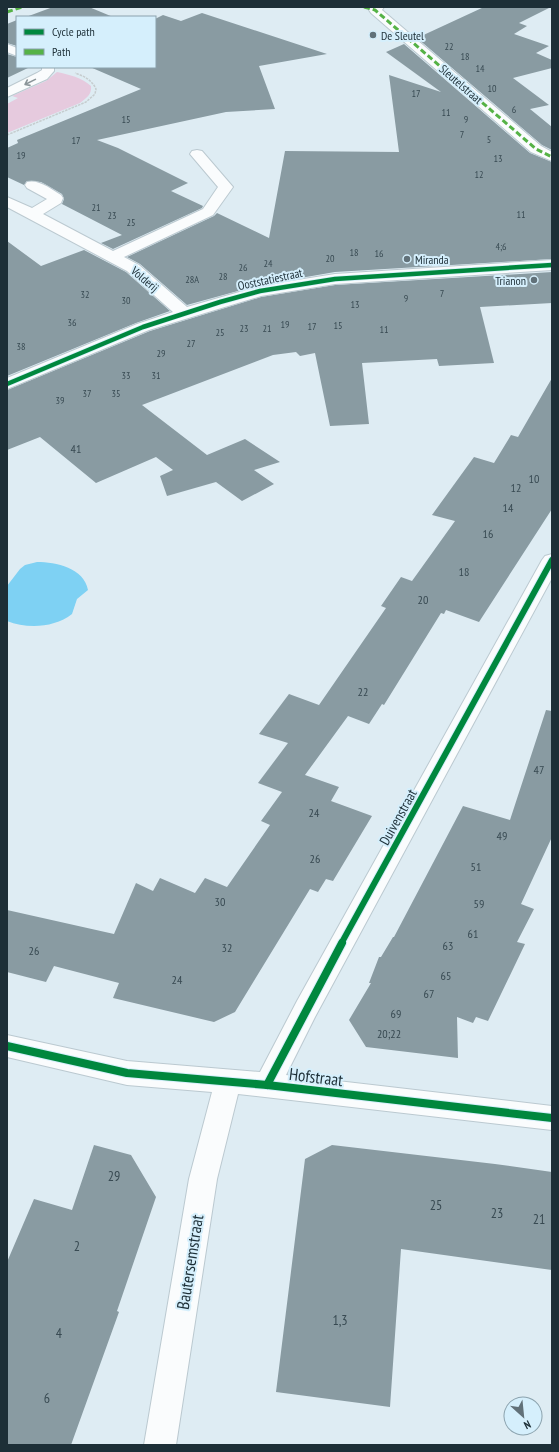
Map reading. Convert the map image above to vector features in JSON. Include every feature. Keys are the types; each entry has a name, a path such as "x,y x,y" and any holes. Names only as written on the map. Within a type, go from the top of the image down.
{"street":[{"name":"Sleutelstraat","path":"378,7 375,10 536,149 552,157"},
{"path":"7,94 42,76 48,68"},
{"path":"106,254 208,212 226,187 197,154"},
{"path":"7,201 31,215 52,204 56,200 56,198 32,185"},
{"name":"Volderij","path":"31,215 133,268 185,314"},
{"name":"Ooststatiestraat","path":"7,384 143,327 260,291 335,279 552,265"},
{"name":"Duivenstraat","path":"267,1086 306,1009 552,560"},
{"name":"Hofstraat","path":"7,1046 126,1073 267,1086 552,1118"},
{"name":"Bautersemstraat","path":"160,1445 203,1179 210,1147 228,1082"}],"path":[{"path":"7,135 86,102 95,94 95,85 89,79 71,72 48,68"}],"shaded area":[{"path":"57,72 83,80 91,86 91,92 80,103 7,133 7,104 18,98 12,96 46,81"}],"water":[{"path":"37,562 52,563 75,571 81,576 88,590 77,599 72,614 65,619 40,626 15,624 7,621 7,586 25,565"}],"building":[{"path":"53,7 89,7 111,16 29,16"},
{"path":"484,7 551,7 519,23 527,26 514,34 549,46 536,53 552,60 552,68 513,78 549,105 530,109 552,127 552,150 542,145 417,38"},
{"path":"202,13 327,54 259,66 275,109 226,112 97,140 118,148 188,183 171,191 203,206 202,208 113,249 101,243 122,235 62,204 64,199 62,194 41,182 27,181 24,185 7,177 7,148 18,143 17,140 141,89 92,68 156,68 156,18 163,15 181,21"},
{"path":"16,20 16,46 7,43 7,24"},
{"path":"404,44 530,153 552,162 552,259 335,272 260,285 187,305 140,264 127,257 214,216 217,213 269,238 285,151 399,152 389,75 441,92 386,52"},
{"path":"7,54 16,57 16,68 28,68 7,78"},
{"path":"7,241 41,266 84,250 126,272 170,311 136,323 7,376"},
{"path":"552,272 552,303 480,307 494,363 439,366 437,359 362,363 369,424 330,426 315,353 300,356 296,352 273,355 142,405 207,455 245,439 280,462 254,470 274,484 242,501 216,482 167,496 160,476 173,470 156,457 96,483 40,437 7,450 7,390 150,331 261,297 335,285"},
{"path":"552,378 552,509 479,622 446,610 444,614 441,613 384,705 382,704 369,724 348,716 305,775 339,787 331,801 372,816 333,881 326,879 318,892 310,889 235,1012 214,1022 113,998 119,983 54,966 46,982 7,972 7,910 114,934 136,883 153,891 160,878 195,893 205,878 227,887 270,825 261,821 282,792 258,783 288,743 259,734 289,694 319,705 386,608 381,606 401,577 412,581 455,521 432,515 474,457 494,463 511,435 518,437"},
{"path":"546,710 552,711 552,837 521,904 534,909 517,942 525,944 488,1021 476,1017 473,1023 457,1017 458,1058 366,1047 349,1020 371,983 369,983 379,957 381,957 394,937 463,806 510,820"},
{"path":"94,1145 131,1155 156,1197 117,1311 119,1312 71,1445 7,1445 7,1262 34,1199 72,1210"},
{"path":"332,1145 552,1172 552,1270 401,1249 390,1407 276,1392 305,1159"}],"marked path":[{"path":"7,12 22,7"},
{"path":"364,7 375,10 536,149 552,157"}],"cycle path":[{"path":"7,384 143,327 220,302 260,291 335,279 552,265"},
{"path":"267,1085 306,1009 552,560"},
{"path":"7,1046 127,1073 267,1085 552,1118"}],"place":[{"name":"De Sleutel","path":"373,35"},
{"name":"Miranda","path":"407,259"},
{"name":"Trianon","path":"534,280"}]}
